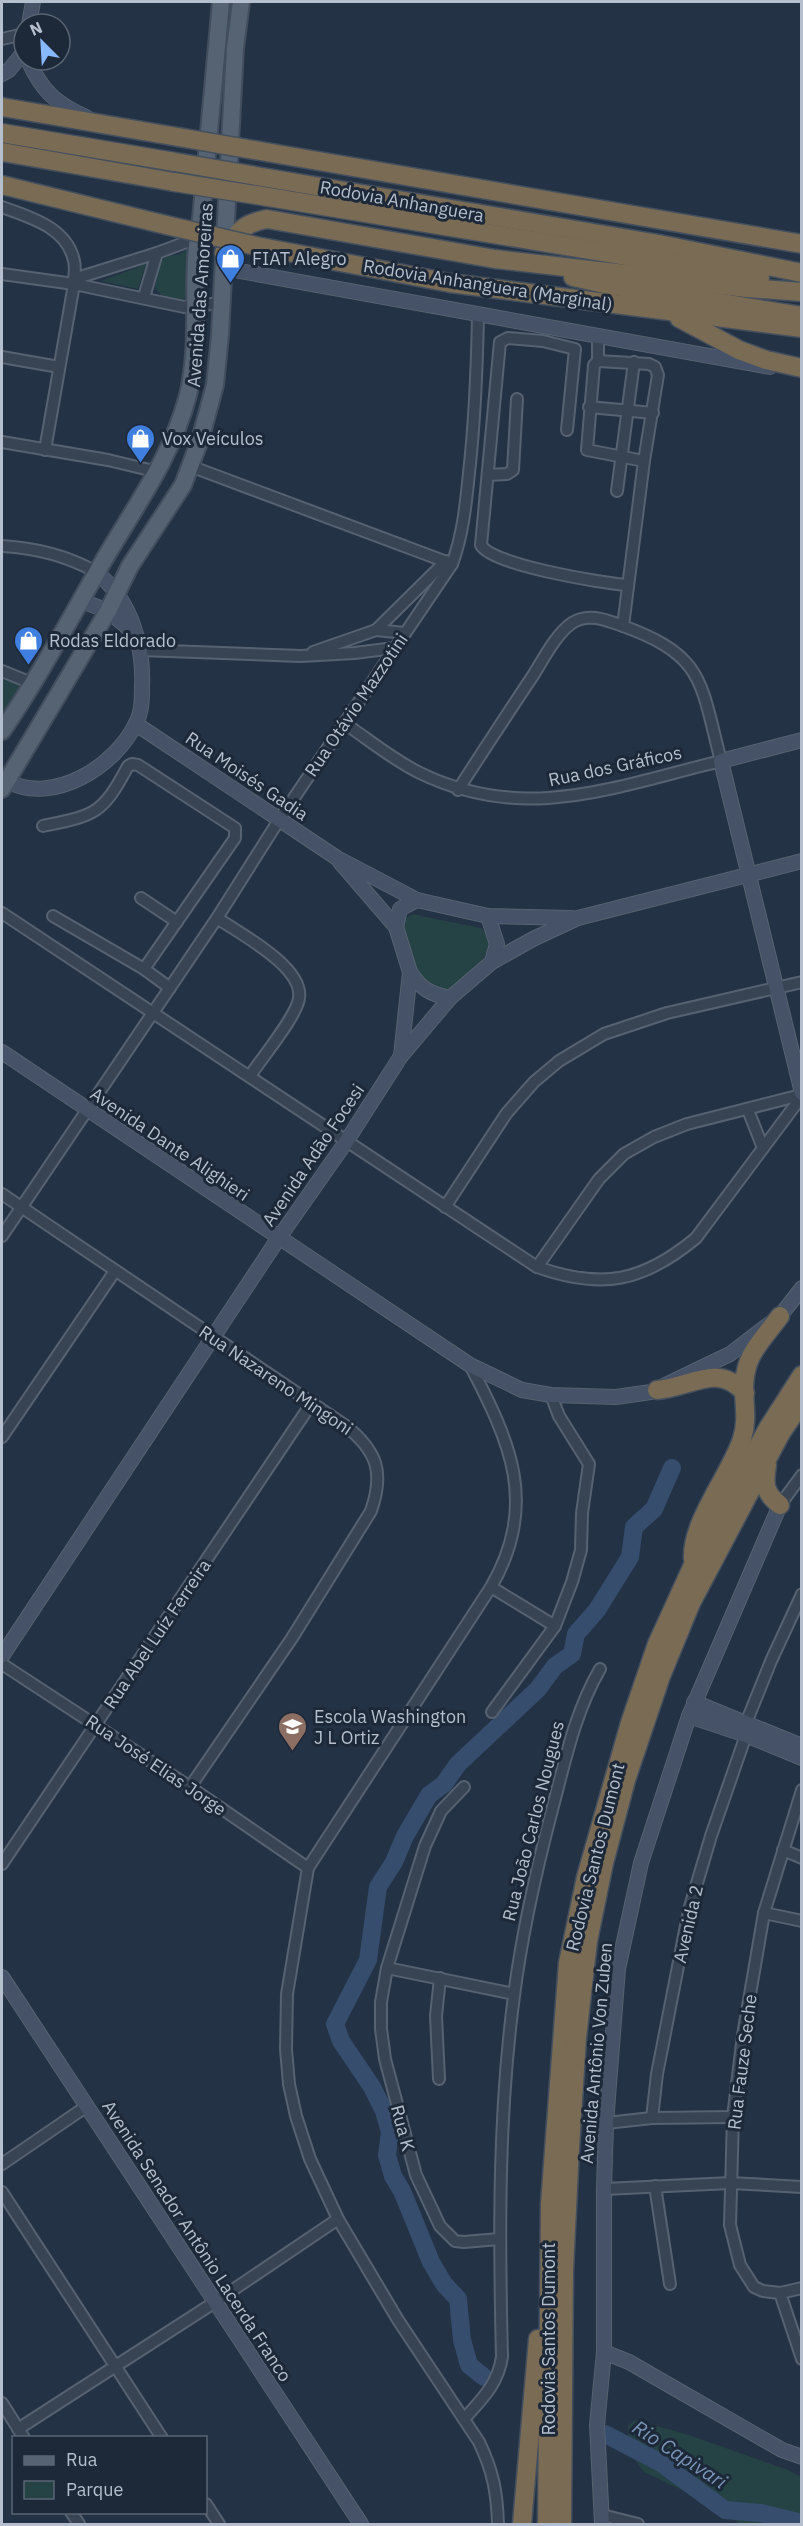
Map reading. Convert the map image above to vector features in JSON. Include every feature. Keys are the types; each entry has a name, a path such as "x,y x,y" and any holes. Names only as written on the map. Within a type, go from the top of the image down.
{"highway":[{"path":"2,107 801,244"},
{"name":"Rodovia Anhanguera","path":"2,133 659,244 801,273"},
{"name":"Rodovia Anhanguera","path":"2,152 801,285"},
{"name":"Rodovia Anhanguera (Marginal)","path":"2,185 256,246 450,283 801,328"},
{"path":"223,260 242,227 267,219 495,259 609,285 801,316"},
{"path":"495,259 747,288 801,292"},
{"path":"655,310 685,320 739,350 801,370"},
{"path":"693,1565 695,1536 742,1440 747,1422 745,1373 749,1358 780,1316"},
{"name":"Rodovia Santos Dumont","path":"547,2524 550,2204 568,1963 586,1877 630,1723 657,1644 693,1565 768,1428 801,1375"},
{"path":"657,1390 674,1389 716,1376 736,1383 745,1393"},
{"name":"Rodovia Santos Dumont","path":"562,2524 564,2270 570,2148 577,2038 588,1941 604,1863 626,1780 661,1676 691,1603 742,1506 801,1402"},
{"path":"767,1463 764,1484 767,1493 779,1508"},
{"path":"742,1506 760,1499 779,1508"},
{"path":"522,2524 534,2372 548,2272"},
{"path":"562,2439 572,2524"}],"main road":[{"name":"Avenida das Amoreiras","path":"2,731 34,684 96,572 158,472 175,435 188,393 194,351 197,238 221,2"},
{"name":"Avenida das Amoreiras","path":"4,785 108,611 130,566 183,485 215,385 235,48 241,2"}],"street":[{"path":"33,72 36,79 51,96 98,123"},
{"path":"2,207 39,220 58,233 74,260 74,282 45,450"},
{"path":"74,282 197,238"},
{"path":"144,297 157,253"},
{"path":"223,260 478,315 801,370"},
{"path":"2,274 74,282 184,307 221,303"},
{"name":"Rua Otávio Mazzotini","path":"2,1236 217,918 279,820 405,633 458,548 470,469 477,380 478,315"},
{"path":"567,430 576,333"},
{"path":"598,337 598,361 594,365 587,450 644,461"},
{"path":"575,349 543,341 508,338 500,342 481,545 484,550 539,569 601,583 627,585"},
{"path":"2,357 59,367"},
{"path":"598,361 649,364 656,367 658,371 623,626"},
{"path":"617,491 634,362"},
{"path":"488,475 507,474 513,470 517,399"},
{"path":"590,407 653,413"},
{"path":"2,442 158,472"},
{"path":"190,466 449,562 376,630 301,656"},
{"path":"2,546 54,554 83,565 96,572 117,593 139,643 142,706 136,723 123,742 93,772 63,786 30,789 4,785"},
{"path":"82,601 108,611 123,621 139,643 301,656 395,648"},
{"path":"2,913 537,1267 567,1278 598,1281 627,1277 663,1263 696,1238 801,1095 777,989 702,690 692,666 678,652 663,643 600,618 582,618 570,624 551,647 458,790"},
{"path":"376,630 405,633"},
{"path":"2,671 34,684"},
{"name":"Rua Moisés Gadia","path":"136,723 337,858 417,900 488,916 578,918"},
{"name":"Rua dos Gráficos","path":"344,723 417,772 458,790 499,798 554,799 595,792 801,740"},
{"path":"43,826 71,820 97,810 105,804 132,764 138,765 235,828 235,838 144,969"},
{"name":"Rua Moisés Gadia","path":"337,858 396,927 410,972 401,1056"},
{"name":"Avenida Adão Focesi","path":"2,1656 346,1142 401,1056 450,998 492,962 533,939 578,918 801,861"},
{"path":"141,898 177,922"},
{"path":"396,927 396,918 400,909 417,900"},
{"path":"53,916 144,969 170,988"},
{"path":"488,916 497,944 492,962"},
{"path":"217,918 282,962 295,979 300,997 292,1014 250,1076"},
{"path":"410,972 421,988 429,993 450,998"},
{"path":"446,1206 506,1114 534,1082 559,1061 604,1034 667,1013 801,982"},
{"name":"Avenida Dante Alighieri","path":"2,1052 470,1365"},
{"path":"537,1267 598,1179 624,1154 654,1137 687,1124 801,1095"},
{"path":"748,1110 763,1148"},
{"name":"Rua Nazareno Mingoni","path":"2,1194 353,1432 373,1454 378,1475 377,1492 371,1511 304,1619 190,1786"},
{"path":"2,1437 115,1271"},
{"path":"470,1365 522,1390 551,1395 616,1398 657,1390 730,1354 780,1316 801,1288"},
{"path":"470,1365 505,1439 516,1482 516,1515 512,1540 504,1564 491,1587 308,1868 286,1994 286,2049 289,2084 296,2116 310,2159 338,2219 398,2320 464,2419 489,2462 497,2490 498,2524"},
{"path":"492,1712 555,1626 572,1582 581,1550 582,1513 589,1464 559,1416 551,1395"},
{"name":"Rua Abel Luíz Ferreira","path":"2,1864 311,1404"},
{"name":"Avenida Antônio Von Zuben","path":"602,2520 597,2425 604,2352 606,2123 618,1969 628,1915 688,1716 779,1508 801,1475"},
{"path":"491,1587 555,1626"},
{"name":"Avenida 2","path":"652,2118 657,2074 689,1910 746,1729 771,1661 801,1594"},
{"name":"Rua José Elias Jorge","path":"2,1664 190,1786 308,1868"},
{"name":"Rua João Carlos Nougues","path":"499,2239 506,2063 514,1994 531,1890 581,1705 600,1669"},
{"path":"694,1702 801,1758"},
{"path":"688,1716 746,1729 801,1746"},
{"name":"Rua K","path":"464,1787 441,1811 432,1827 387,1968 381,2002 381,2029 385,2059 416,2175 440,2226 449,2237 464,2242 499,2239"},
{"name":"Rua Fauze Seche","path":"780,2293 754,2287 740,2265 730,2225 730,2183 733,2117 743,2035 764,1913 801,1790"},
{"path":"783,1850 801,1858"},
{"path":"764,1913 801,1921"},
{"path":"387,1968 514,1994"},
{"name":"Avenida Senador Antônio Lacerda Franco","path":"2,1977 361,2524"},
{"path":"439,2079 436,2016 440,1978"},
{"path":"2,2164 87,2106"},
{"path":"606,2123 652,2118 733,2117"},
{"path":"604,2188 730,2183 801,2187"},
{"path":"655,2186 670,2284"},
{"path":"2,2192 161,2436"},
{"path":"2,2403 21,2433 115,2365 215,2302 338,2219"},
{"path":"464,2419 493,2386 500,2373 502,2357 499,2239"},
{"path":"801,2288 780,2293 801,2359"},
{"path":"604,2352 628,2362 782,2450 801,2457"},
{"path":"207,2506 219,2524"},
{"path":"602,2520 639,2524"}],"green space":[{"path":"194,245 184,302 161,295 155,288 159,261 180,254"},
{"path":"146,264 138,289 101,281"},
{"path":"2,679 23,685 2,729"},
{"path":"412,914 481,928 489,935 489,945 481,962 443,996 422,988 402,926 405,919"},
{"path":"635,2420 689,2435 788,2470 801,2477 801,2524 742,2524 701,2504 690,2494 644,2472 633,2457 628,2441 628,2426"}],"waterway":[{"path":"484,2377 469,2365 462,2340 458,2299 444,2284 431,2262 402,2191 393,2176 387,2155 390,2132 384,2111 372,2087 341,2041 335,2024 368,1960 378,1887 394,1862 405,1836 429,1795 444,1784 458,1764 538,1689 555,1666 572,1654 576,1634 597,1610 630,1557 634,1527 654,1509 672,1468"},
{"name":"Rio Capivari","path":"605,2434 661,2463 725,2510 761,2513 802,2523"}],"place":[{"name":"FIAT Alegro","path":"231,284"},
{"name":"Vox Veículos","path":"141,464"},
{"name":"Rodas Eldorado","path":"28,666"},
{"name":"Escola Washington J L Ortiz","path":"293,1752"}]}
